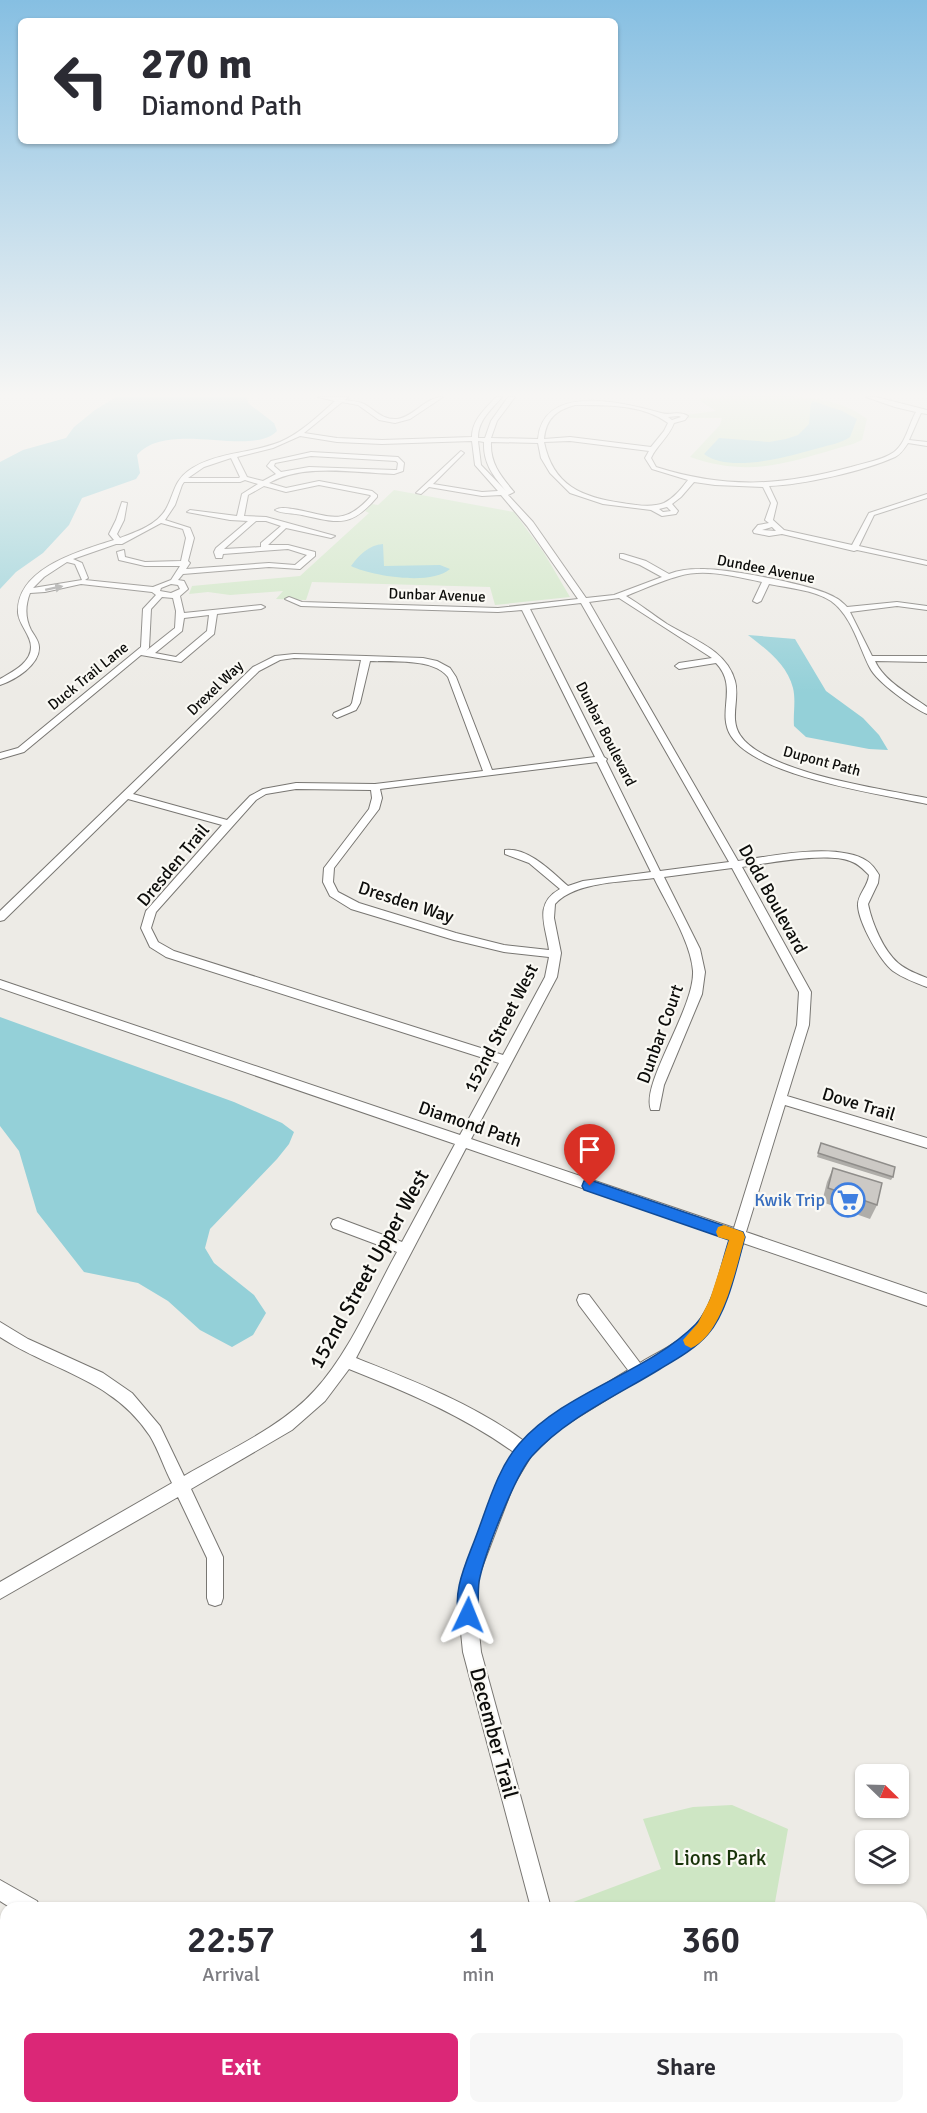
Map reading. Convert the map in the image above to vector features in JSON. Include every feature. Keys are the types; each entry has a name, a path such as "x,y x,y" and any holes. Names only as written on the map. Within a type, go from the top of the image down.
{"street":[{"path":"0,682 24,667 32,656 33,642 23,619 21,605 27,591 41,575 67,559 159,524 177,502 179,496"},
{"path":"240,519 245,496"},
{"path":"277,496 289,509 347,519 353,517 375,496"},
{"path":"281,498 287,496"},
{"path":"504,496 530,524 584,601"},
{"path":"514,496 553,543 584,590 584,601"},
{"path":"584,496 617,505 653,508 662,514 674,513 675,511 669,505 681,496"},
{"path":"771,496 774,503 769,515 772,525 782,532"},
{"path":"854,549 871,514 927,496"},
{"path":"273,520 277,517 281,498"},
{"path":"118,541 112,534 120,520 124,503"},
{"path":"190,512 240,519 273,520 284,523 285,526 331,536"},
{"path":"218,552 254,519"},
{"path":"158,591 174,582 182,572 186,563 185,550 190,538 186,531 159,524"},
{"path":"772,525 761,527 757,531 764,534 782,532 927,563"},
{"path":"265,549 264,545 285,526"},
{"path":"182,572 269,565 297,567 312,554 288,547 218,552"},
{"path":"121,552 122,558 129,561 161,564 186,563"},
{"path":"218,552 221,570"},
{"path":"623,556 644,563 666,576"},
{"path":"67,559 78,563 82,580"},
{"name":"Dundee Avenue","path":"584,601 621,596 666,576 702,571 767,581 822,594 833,599 845,610 869,658 882,678 927,711"},
{"path":"27,591 45,590 82,580 176,595"},
{"path":"756,601 767,581"},
{"path":"174,582 185,588 176,595"},
{"name":"Duck Trail Lane","path":"0,756 21,750 79,704 146,645 147,609 158,591"},
{"path":"149,654 178,629 180,616 176,595"},
{"name":"Dupont Path","path":"621,596 668,628 701,646 728,672 733,700 729,718 735,735 745,746 770,760 801,772 927,801"},
{"name":"Dunbar Avenue","path":"290,599 302,604 459,610 498,610 584,601"},
{"name":"Dodd Boulevard","path":"584,601 735,864 805,992 803,1025 737,1237"},
{"path":"845,610 897,604 927,608"},
{"path":"180,616 261,607"},
{"name":"Dunbar Boulevard","path":"525,607 659,874"},
{"path":"138,652 178,660 211,632 213,612"},
{"name":"Drexel Way","path":"0,917 264,663 294,656 366,658 423,661 447,670 452,677 489,773"},
{"path":"337,716 353,708 356,703 366,658"},
{"path":"869,658 927,659"},
{"path":"679,666 716,660"},
{"name":"Dresden Trail","path":"506,1061 170,954 154,944 146,928 151,911 253,798 276,788 375,787 602,759"},
{"name":"Dresden Way","path":"375,787 377,798 374,808 329,868 328,882 334,894 355,906 502,949 529,954 555,954"},
{"path":"126,795 229,824"},
{"path":"508,852 533,861 566,890 584,884 808,855 842,856 865,864 874,875 874,885 865,897 863,908 888,959 896,969 927,983"},
{"name":"Dunbar Court","path":"655,1107 658,1085 696,994 699,972 694,948 659,874"},
{"name":"152nd Street West","path":"463,1143 551,977 555,954 546,912 553,899 566,890"},
{"name":"Diamond Path","path":"0,984 927,1300"},
{"name":"Dove Trail","path":"781,1099 927,1143"},
{"name":"152nd Street Upper West","path":"0,1591 287,1425 320,1396 346,1360 463,1143"},
{"path":"338,1224 407,1250"},
{"name":"December Trail","path":"539,1902 472,1652 467,1603 470,1578 507,1481 525,1451 554,1424 678,1349 703,1328 718,1301 737,1237"},
{"path":"584,1300 639,1373"},
{"path":"0,1329 23,1344 98,1378 127,1398 155,1431 214,1557 214,1598"},
{"path":"346,1360 458,1407 496,1429 525,1451"},
{"path":"0,1890 20,1902"}],"green space":[{"path":"388,496 425,496 514,512 544,553 570,597 495,605 490,587 312,582 306,600 276,599 283,591 230,595 208,592 189,594 192,586 300,576 369,513 365,511 372,504 378,505"},
{"name":"Lions Park","path":"732,1805 788,1829 775,1902 573,1902 661,1869 643,1819 693,1807"}],"water":[{"path":"0,496 89,496 82,498 69,525 43,553 16,572 0,589"},
{"path":"383,544 384,566 440,565 450,569 429,577 401,578 351,566 365,551"},
{"path":"748,635 795,639 826,691 863,718 879,735 888,750 869,749 806,737 794,726 794,693 790,679 781,664"},
{"path":"0,1017 234,1102 282,1123 294,1132 289,1144 277,1159 210,1229 205,1248 214,1263 254,1295 266,1313 253,1335 232,1347 200,1330 168,1301 138,1283 84,1272 37,1212 19,1151 0,1126"}],"building":[{"name":"Kwik Trip","path":"821,1143 895,1167 893,1177 818,1153"},
{"path":"833,1168 882,1183 877,1205 828,1188"}],"slow traffic":[{"path":"691,1340 703,1328 718,1301 737,1237 724,1232"}],"place":[{"name":"Kwik Trip","path":"848,1200"}],"route":[{"path":"468,1615 470,1578 515,1465 539,1436 554,1424 678,1349 703,1328 718,1301 737,1237 590,1186"}]}
